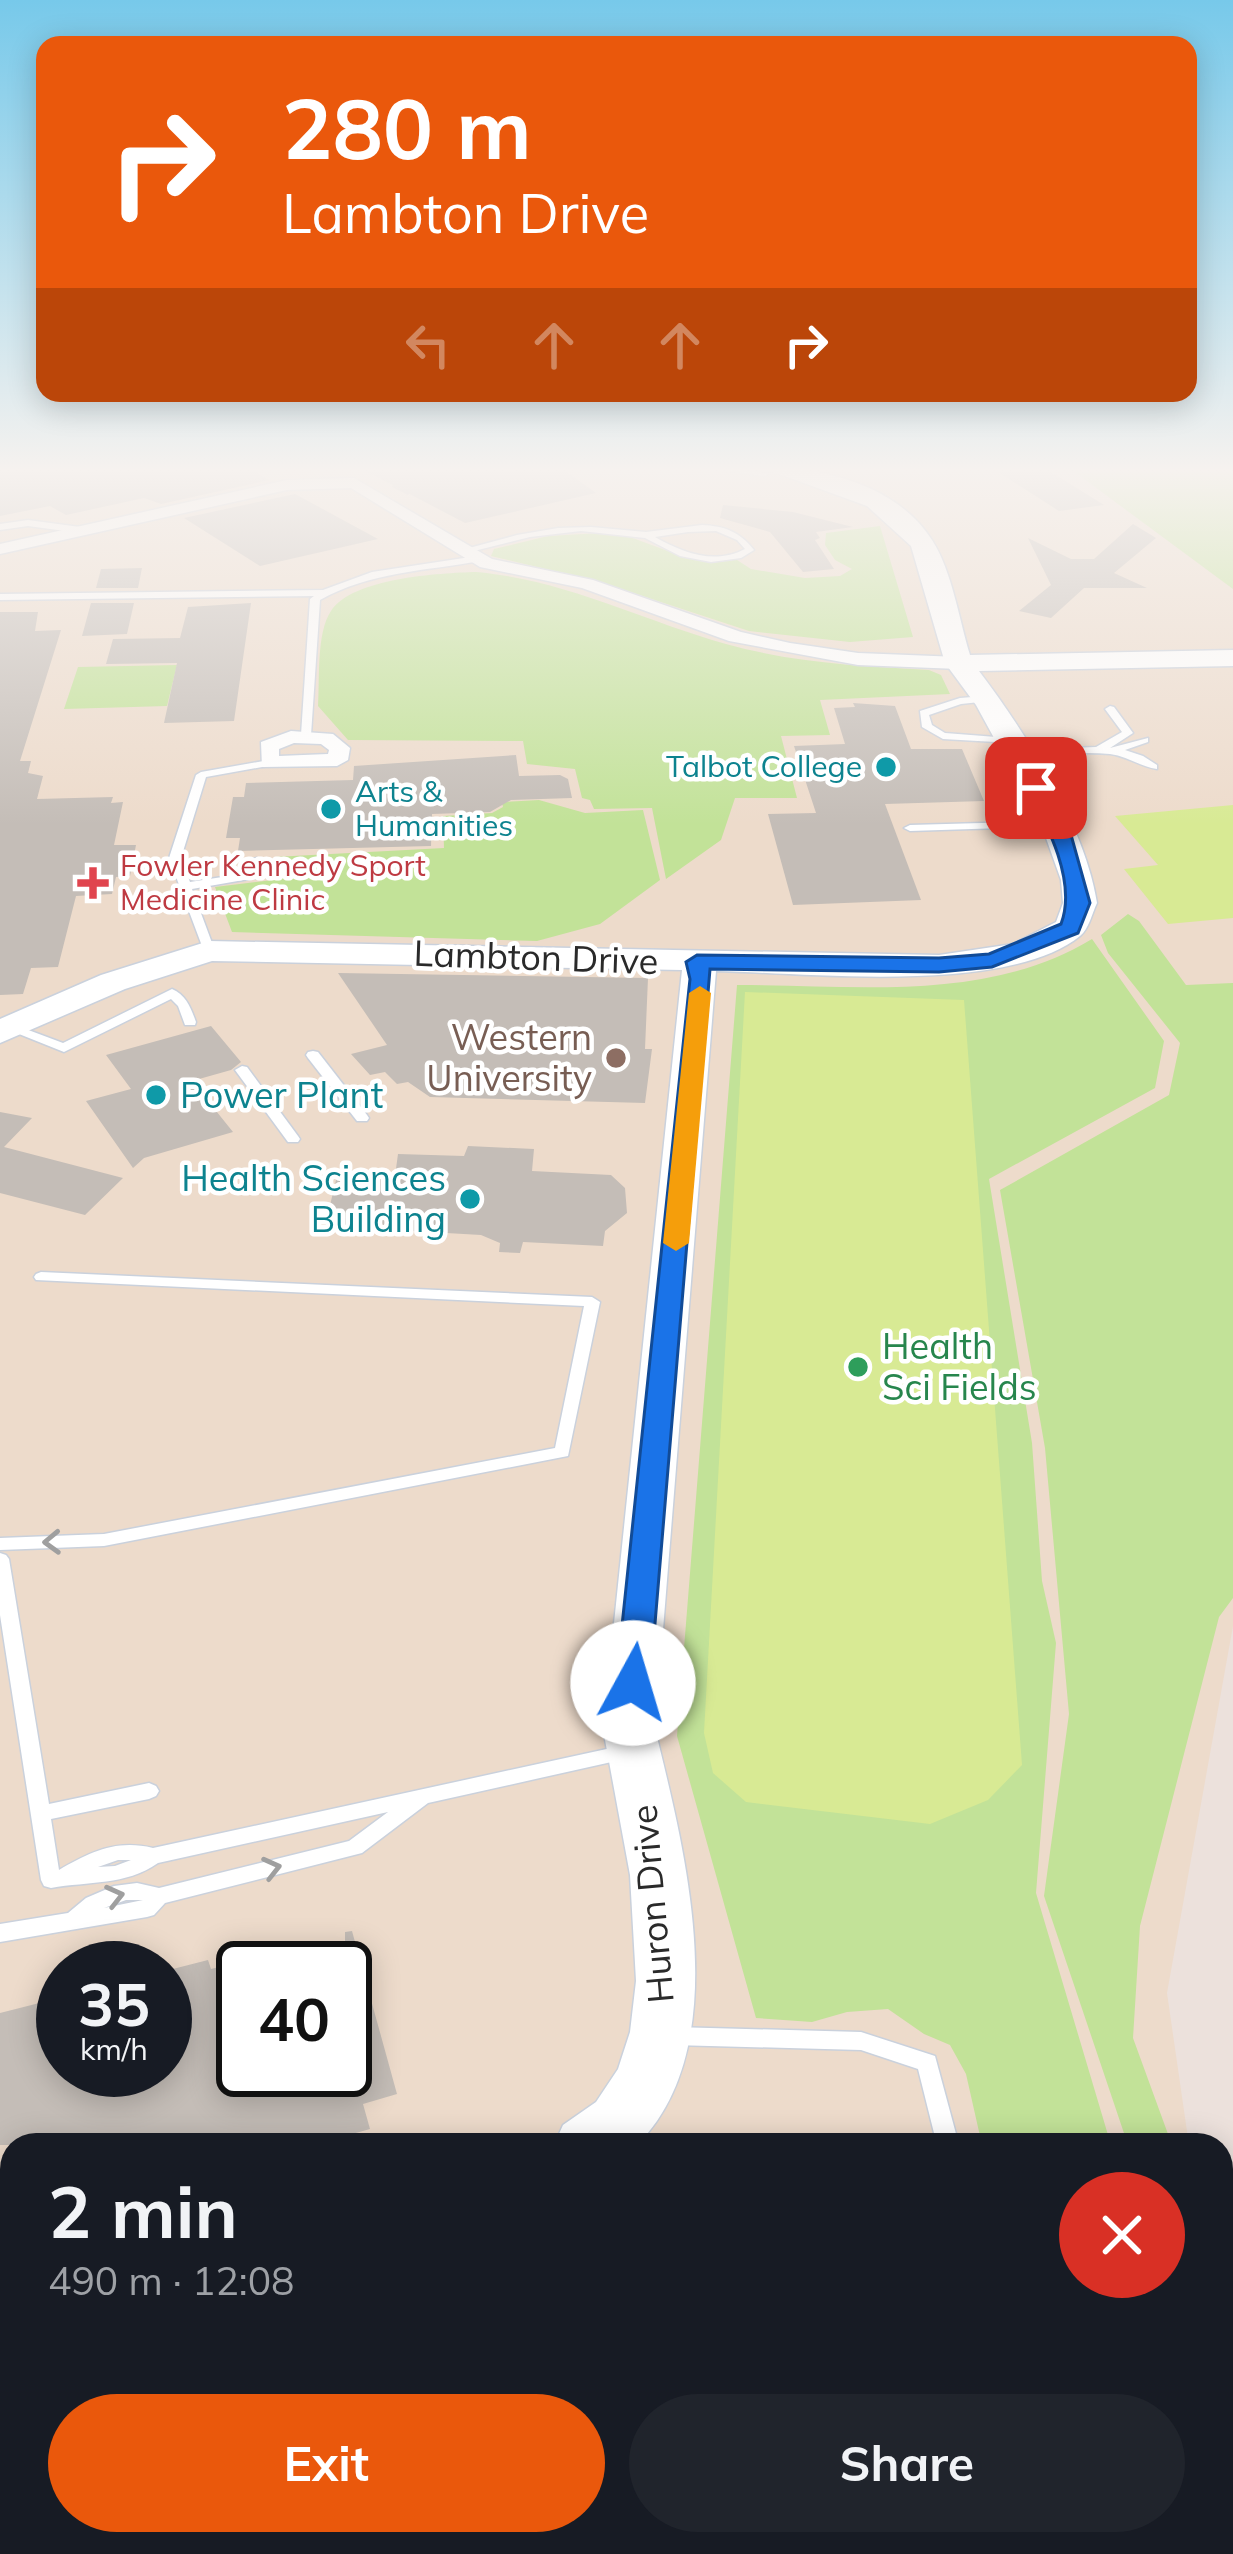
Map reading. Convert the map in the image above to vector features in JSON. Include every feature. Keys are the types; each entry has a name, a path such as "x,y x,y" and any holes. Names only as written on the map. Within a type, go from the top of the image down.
{"street":[{"path":"592,586 736,637 858,659 959,663 1233,658"},
{"name":"Lambton Drive","path":"5,1030 112,982 209,951 939,965 1022,953 1070,928 1080,903 1058,824 986,699 959,663 936,586"},
{"path":"306,736 337,744 337,760 269,763 266,753 272,743 306,736"},
{"name":"Huron Drive","path":"603,2133 649,2075 668,1997 654,1848 629,1730 701,979 697,962"}],"lane":[{"path":"306,736 315,598 344,586"},
{"path":"0,597 323,593"},
{"path":"44,609 46,596"},
{"path":"986,699 935,707 924,713 927,728 943,736 1012,746 1115,750 1139,755 1153,767"},
{"path":"1098,751 1128,733 1110,709"},
{"path":"1115,750 1144,740"},
{"path":"209,951 176,858 201,775 269,763"},
{"path":"910,828 1058,824"},
{"path":"186,886 251,876 257,861"},
{"path":"5,1030 64,1048 172,993 184,1005 190,1022"},
{"path":"313,1055 362,1118"},
{"path":"242,1070 293,1139"},
{"path":"0,1544 104,1540 562,1452 592,1302 41,1277"},
{"path":"0,1559 51,1880 93,1879 136,1869 152,1856 633,1749"},
{"path":"44,1813 149,1791"},
{"path":"0,1933 147,1909 158,1896 355,1847 422,1798"},
{"path":"658,2036 861,2041 927,2063 945,2133"}],"shaded area":[{"name":"Western University","path":"0,586 1233,586 1233,1626 1167,1993 1187,2133 0,2133"}],"green space":[{"path":"371,586 552,586 777,656 929,670 941,675 950,694 820,700 830,735 781,736 797,798 735,798 721,840 666,879 652,808 594,809 590,800 582,798 575,769 527,764 523,741 348,740 318,706 320,657 331,611"},
{"path":"613,586 898,586 913,637 850,642 749,631"},
{"path":"177,665 167,706 64,709 78,667"},
{"path":"539,800 585,813 643,810 660,880 600,924 537,941 232,932 215,887 273,880 274,857 444,848 443,816 492,813 503,807 502,802"},
{"path":"1233,805 1233,918 1168,924 1124,869 1158,865 1115,816"},
{"path":"1128,914 1139,921 1186,985 1233,983 1233,1598 1219,1617 1140,1926 1133,2038 1168,2133 1124,2133 1044,1896 1069,1714 1045,1448 1000,1190 1169,1095 1180,1043 1108,953 1101,935"},
{"path":"1092,939 1164,1041 1155,1088 989,1179 1032,1443 1042,1581 1056,1643 1036,1893 1107,2133 979,2133 966,2074 950,2045 888,2009 847,2012 812,2022 756,2018 677,1736 737,985 919,986 1009,973"},
{"name":"Health Sci Fields","path":"745,992 964,1000 1022,1765 988,1800 930,1824 746,1802 713,1773 704,1733"}],"building":[{"path":"1050,586 1147,588 1084,588 1051,618 1019,611"},
{"path":"91,603 134,603 127,634 82,636"},
{"path":"251,603 234,721 164,723 177,663 106,664 113,639 180,638 188,607"},
{"path":"0,612 38,612 35,631 61,630 20,761 31,761 28,773 43,776 37,799 113,797 111,803 123,802 114,845 136,845 130,876 116,877 112,894 76,896 58,967 31,968 23,994 0,995"},
{"path":"853,703 895,706 911,749 962,749 984,801 885,804 921,900 793,905 768,814 816,813 794,746 845,744 834,708 855,707"},
{"name":"Arts & Humanities","path":"516,755 519,776 560,775 568,779 572,798 511,800 490,812 432,814 431,846 238,851 240,838 226,838 233,797 244,797 246,783 353,780 354,766"},
{"path":"338,973 648,978 645,1049 652,1049 645,1103 430,1097 408,1082 397,1084 385,1072 370,1075 351,1054 387,1045"},
{"name":"Power Plant","path":"211,1026 241,1062 231,1070 192,1081 233,1132 144,1158 133,1168 86,1101 131,1089 106,1055"},
{"path":"0,1112 32,1118 4,1147 123,1178 85,1215 0,1193"},
{"name":"Health Sciences Building","path":"468,1146 534,1149 532,1171 611,1175 625,1188 627,1213 605,1231 603,1246 523,1242 520,1253 499,1252 500,1243 481,1235 325,1226 337,1176 395,1176 398,1154 464,1156"},
{"path":"208,1960 211,1969 216,1968 216,2097 372,2097 372,2003 397,2094 363,2104 370,2129 356,2133 0,2133 0,2013 36,2004 36,2097 192,2097 192,1964"}],"slow traffic":[{"path":"676,1243 700,993"}],"place":[{"name":"Talbot College","path":"886,767"},
{"name":"Arts & Humanities","path":"331,809"},
{"name":"Fowler Kennedy Sport Medicine Clinic","path":"93,883"},
{"name":"Western University","path":"616,1058"},
{"name":"Power Plant","path":"156,1095"},
{"name":"Health Sciences Building","path":"470,1199"},
{"name":"Health Sci Fields","path":"858,1367"}],"route":[{"path":"633,1683 701,979 697,962 939,965 1022,953 1070,928 1080,903 1058,824 1036,788"}]}
